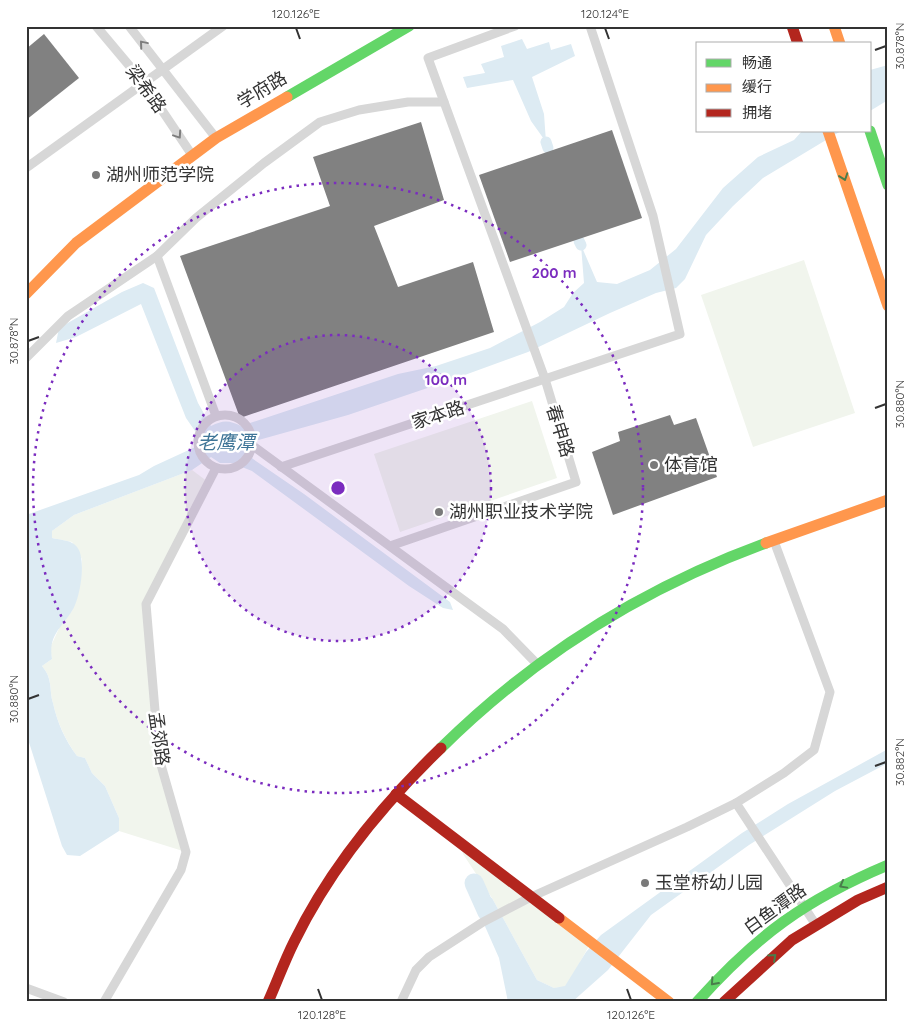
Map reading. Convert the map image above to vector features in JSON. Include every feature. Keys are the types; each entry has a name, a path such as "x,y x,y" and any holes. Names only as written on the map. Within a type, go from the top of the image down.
{"main road":[{"name":"学府路","path":"26,294 76,243 216,138 409,26"},
{"path":"792,26 797,42"},
{"path":"834,26 839,42"},
{"path":"828,132 888,306"},
{"path":"870,132 888,185"},
{"path":"268,1002 275,980 324,887 396,794 482,708 558,649 637,600 774,541 888,500"},
{"path":"396,794 668,1002"},
{"name":"白鱼潭路","path":"696,1002 725,971 770,931 847,882 888,864"},
{"path":"724,1002 792,940 858,900 888,887"}],"street":[{"name":"梁希路","path":"96,26 143,82 192,155"},
{"name":"梁希路","path":"129,26 164,68 216,138"},
{"path":"26,168 223,26"},
{"name":"家本路","path":"281,467 680,334 663,254 643,182 590,26"},
{"name":"春申路","path":"390,546 576,482 545,379 428,58 510,27"},
{"path":"26,358 68,316 157,256 196,218 264,163 320,122 359,110 388,105 408,102 444,102"},
{"path":"157,256 213,417"},
{"path":"235,416 249,428 252,448 239,467 228,470 216,468 206,462 200,453 198,439 213,417 235,416"},
{"path":"252,448 503,628 538,665"},
{"name":"孟郊路","path":"104,1002 182,870 186,852 159,758 146,604 216,468"},
{"path":"401,1002 416,970 429,957 483,922 531,897 687,828 736,803 784,773 814,750 830,692 774,541"},
{"path":"736,803 816,925"},
{"path":"26,988 64,1002"}],"shaded area":[{"path":"804,260 855,413 753,447 701,295"},
{"path":"532,401 557,478 400,532 374,454"},
{"path":"192,470 208,482 146,604 159,758 186,852 119,831 119,818 105,786 92,773 85,758 77,756 62,731 52,698 49,679 42,666 52,659 50,648 61,624 72,611 81,579 82,559 72,542 52,538 52,531 74,515"},
{"path":"461,844 591,942 565,987 554,988 537,980 492,898 463,854"}],"water":[{"path":"522,39 527,49 549,42 551,50 571,44 575,56 532,77 544,114 546,142 531,121 513,80 467,88 463,77 485,73 481,64 504,57 501,46"},
{"path":"888,65 888,100 872,110 872,69"},
{"name":"老鹰潭","path":"801,132 839,132 763,178 733,206 706,235 685,279 676,288 656,293 528,352 451,380 348,415 248,443 246,451 253,459 304,494 450,602 453,610 443,608 409,586 252,471 232,463 220,463 211,457 192,470 74,515 52,531 52,538 69,542 77,547 82,560 82,569 78,598 72,611 56,633 52,644 52,659 42,666 48,675 55,710 65,737 77,756 85,758 92,773 105,786 119,818 119,831 80,856 67,855 62,846 26,733 26,515 139,475 204,443 205,438 195,431 186,418 141,304 76,337 56,343 59,328 122,292 143,283 154,288 198,403 211,426 226,422 241,426 398,374 436,366 490,348 540,322 564,307 573,293 584,283 581,245 597,282 617,284 650,270 676,249 723,188 758,157 794,140"},
{"path":"888,749 888,763 835,791 749,845 651,915 608,970 572,1002 508,1002 499,958 476,906 477,890 492,898 537,980 554,988 565,986 586,952 601,935 742,833 788,804"}],"building":[{"path":"44,34 79,78 26,120 26,49"},
{"path":"421,122 444,200 374,226 398,287 473,262 494,332 240,418 180,256 330,206 313,157"},
{"path":"612,130 642,218 510,262 479,175"},
{"name":"体育馆","path":"670,415 674,425 696,418 717,477 613,515 592,452 620,441 618,432"}],"waterway":[{"path":"546,142 548,148"},
{"path":"579,241 581,245"},
{"path":"474,883 487,912"}],"traffic: fast":[{"path":"287,97 409,26"},
{"path":"870,132 888,185"},
{"path":"441,748 514,683 592,628 676,581 766,543"},
{"path":"697,1002 740,957 784,922 832,892 888,865"}],"traffic: slow":[{"path":"834,26 839,42"},
{"path":"26,294 76,243 216,138 287,97"},
{"path":"828,132 888,306"},
{"path":"766,543 888,500"},
{"path":"559,918 669,1002"}],"traffic: jam":[{"path":"792,26 797,42"},
{"path":"268,1002 290,950 308,915 341,864 378,815 419,769 441,748"},
{"path":"396,794 559,918"},
{"path":"724,1002 792,940 858,900 888,887"}],"place":[{"name":"湖州师范学院","path":"96,175"},
{"name":"体育馆","path":"654,465"},
{"name":"湖州职业技术学院","path":"439,512"},
{"name":"玉堂桥幼儿园","path":"645,883"}]}
